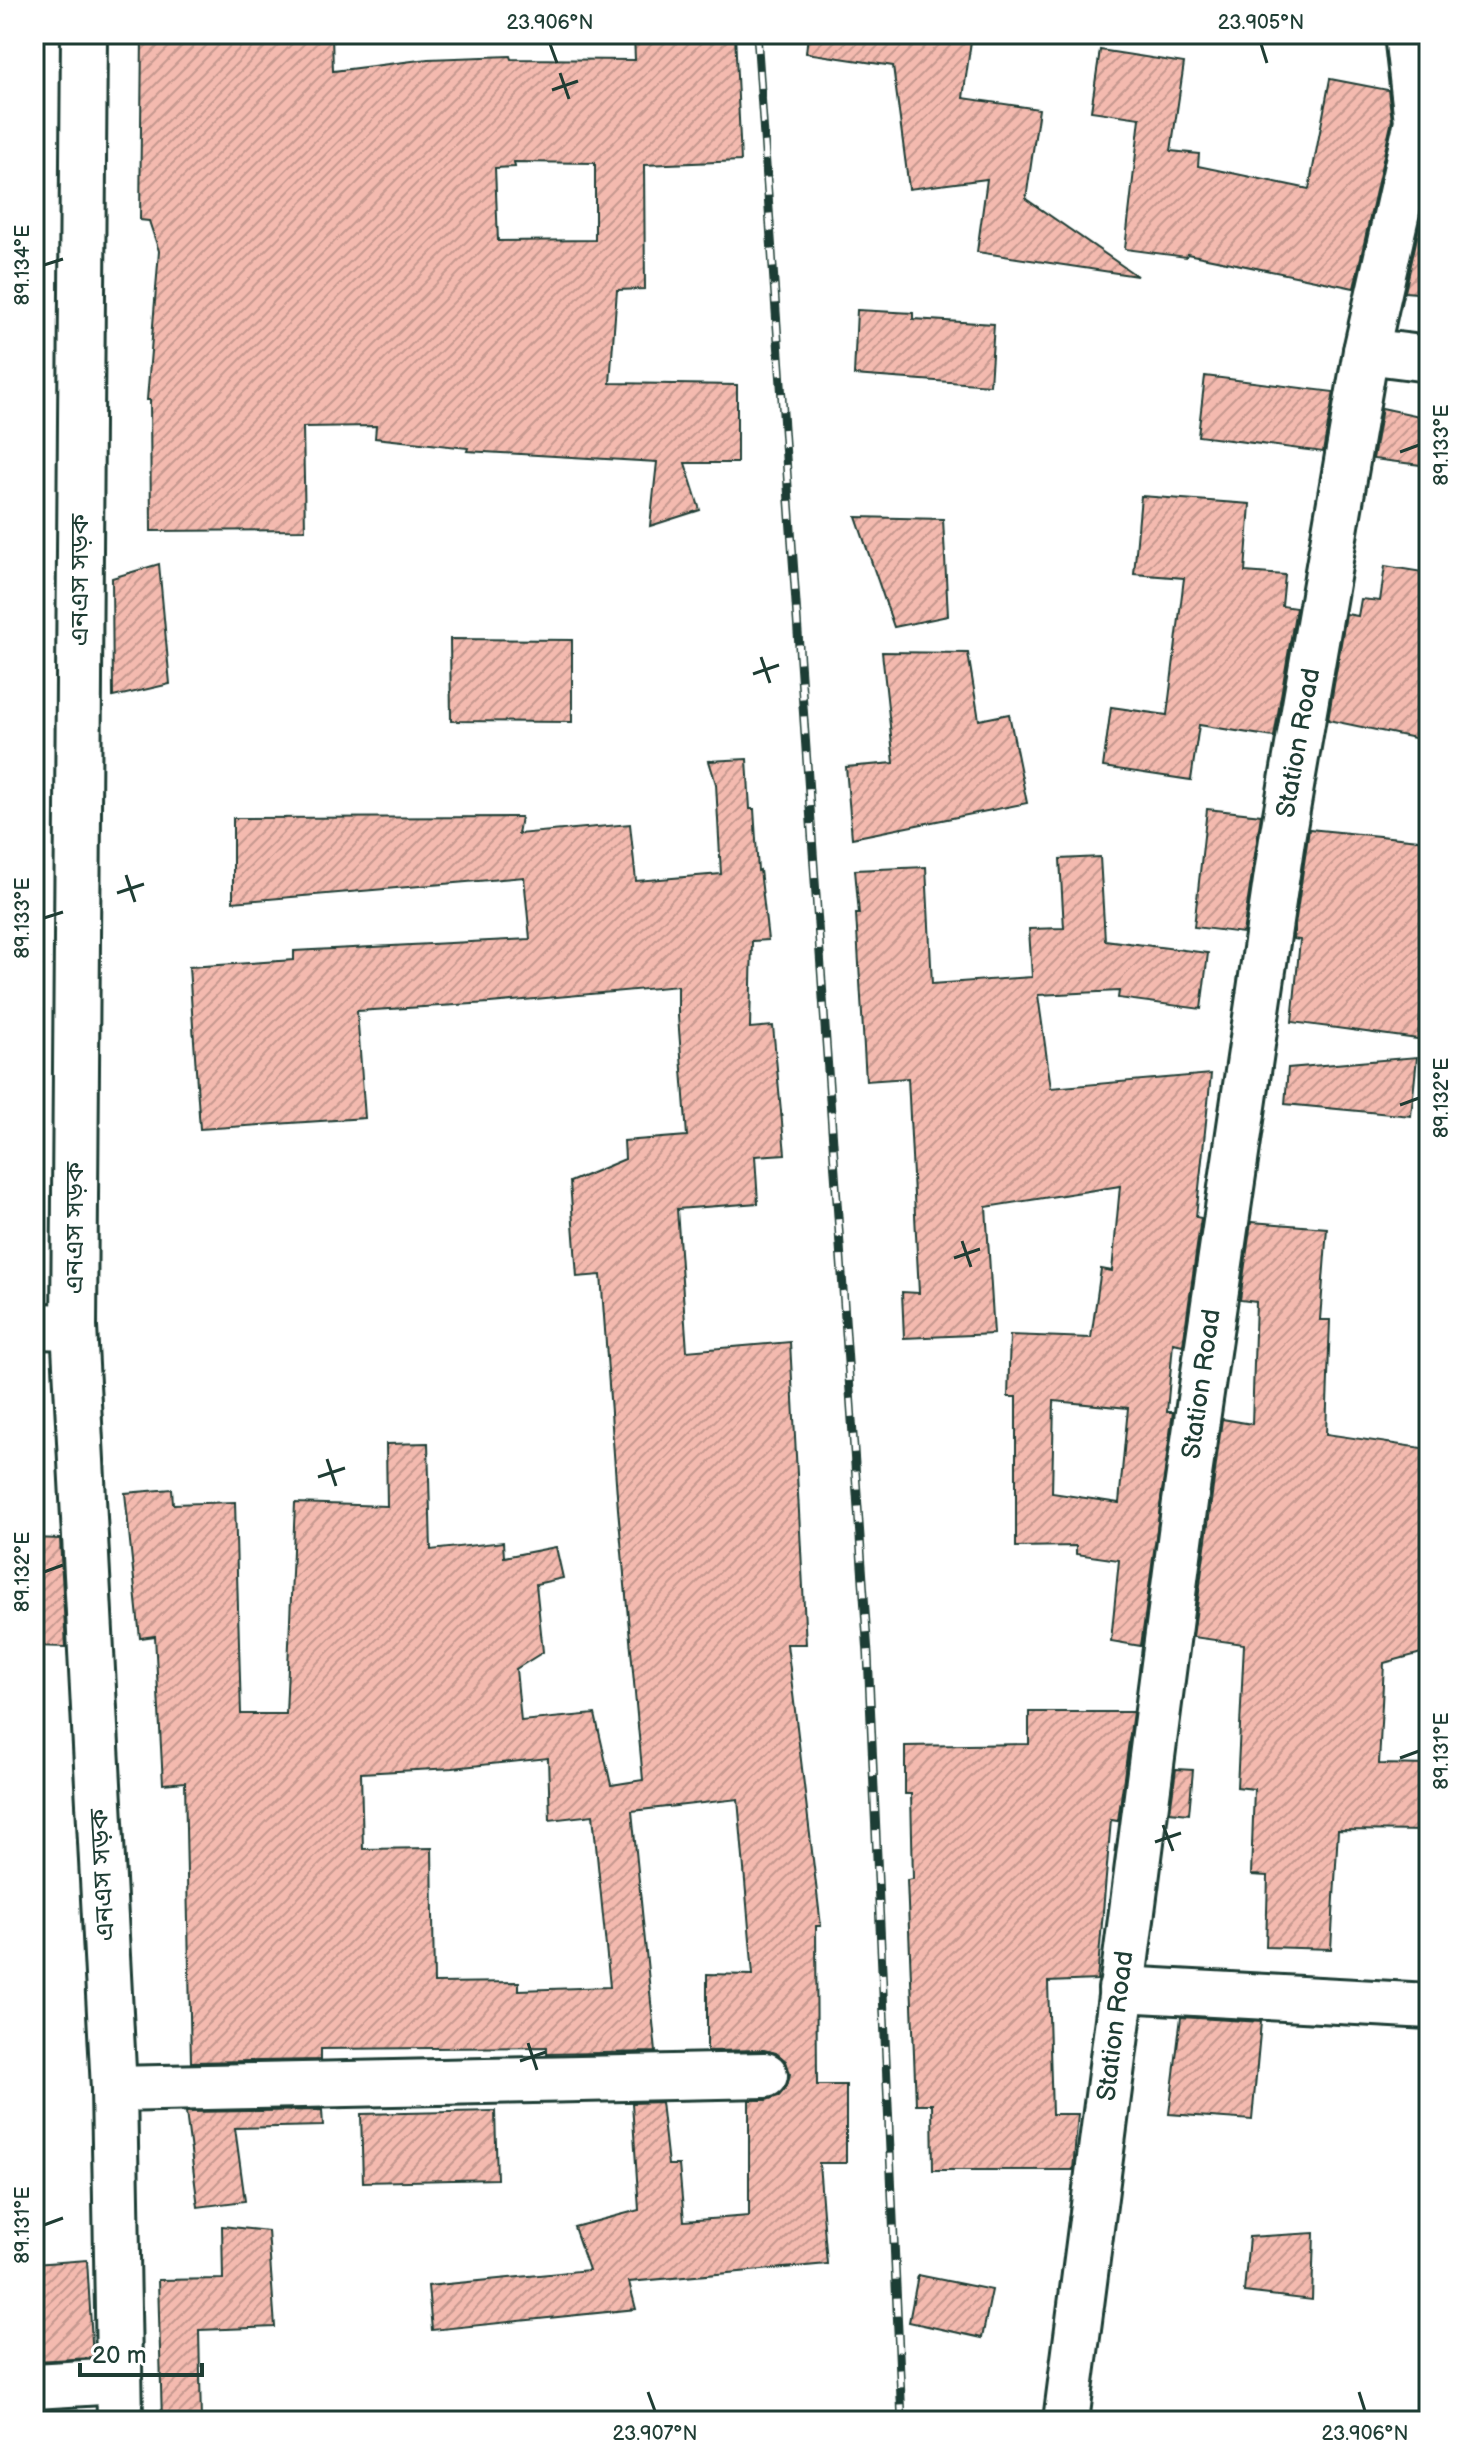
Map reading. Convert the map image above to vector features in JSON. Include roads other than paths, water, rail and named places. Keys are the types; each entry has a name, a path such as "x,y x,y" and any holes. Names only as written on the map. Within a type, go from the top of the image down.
{"street":[{"name":"এনএস সড়ক","path":"84,34 54,1327 114,2089 119,2401"},
{"name":"Station Road","path":"1066,2421 1185,1502 1283,833 1366,351 1423,121 1407,34"},
{"path":"1366,351 1429,359"},
{"path":"1121,1989 1429,2006"},
{"path":"114,2089 765,2075"},
{"path":"34,2386 119,2401"}],"railway":[{"path":"757,34 868,1654 902,2421"}]}
